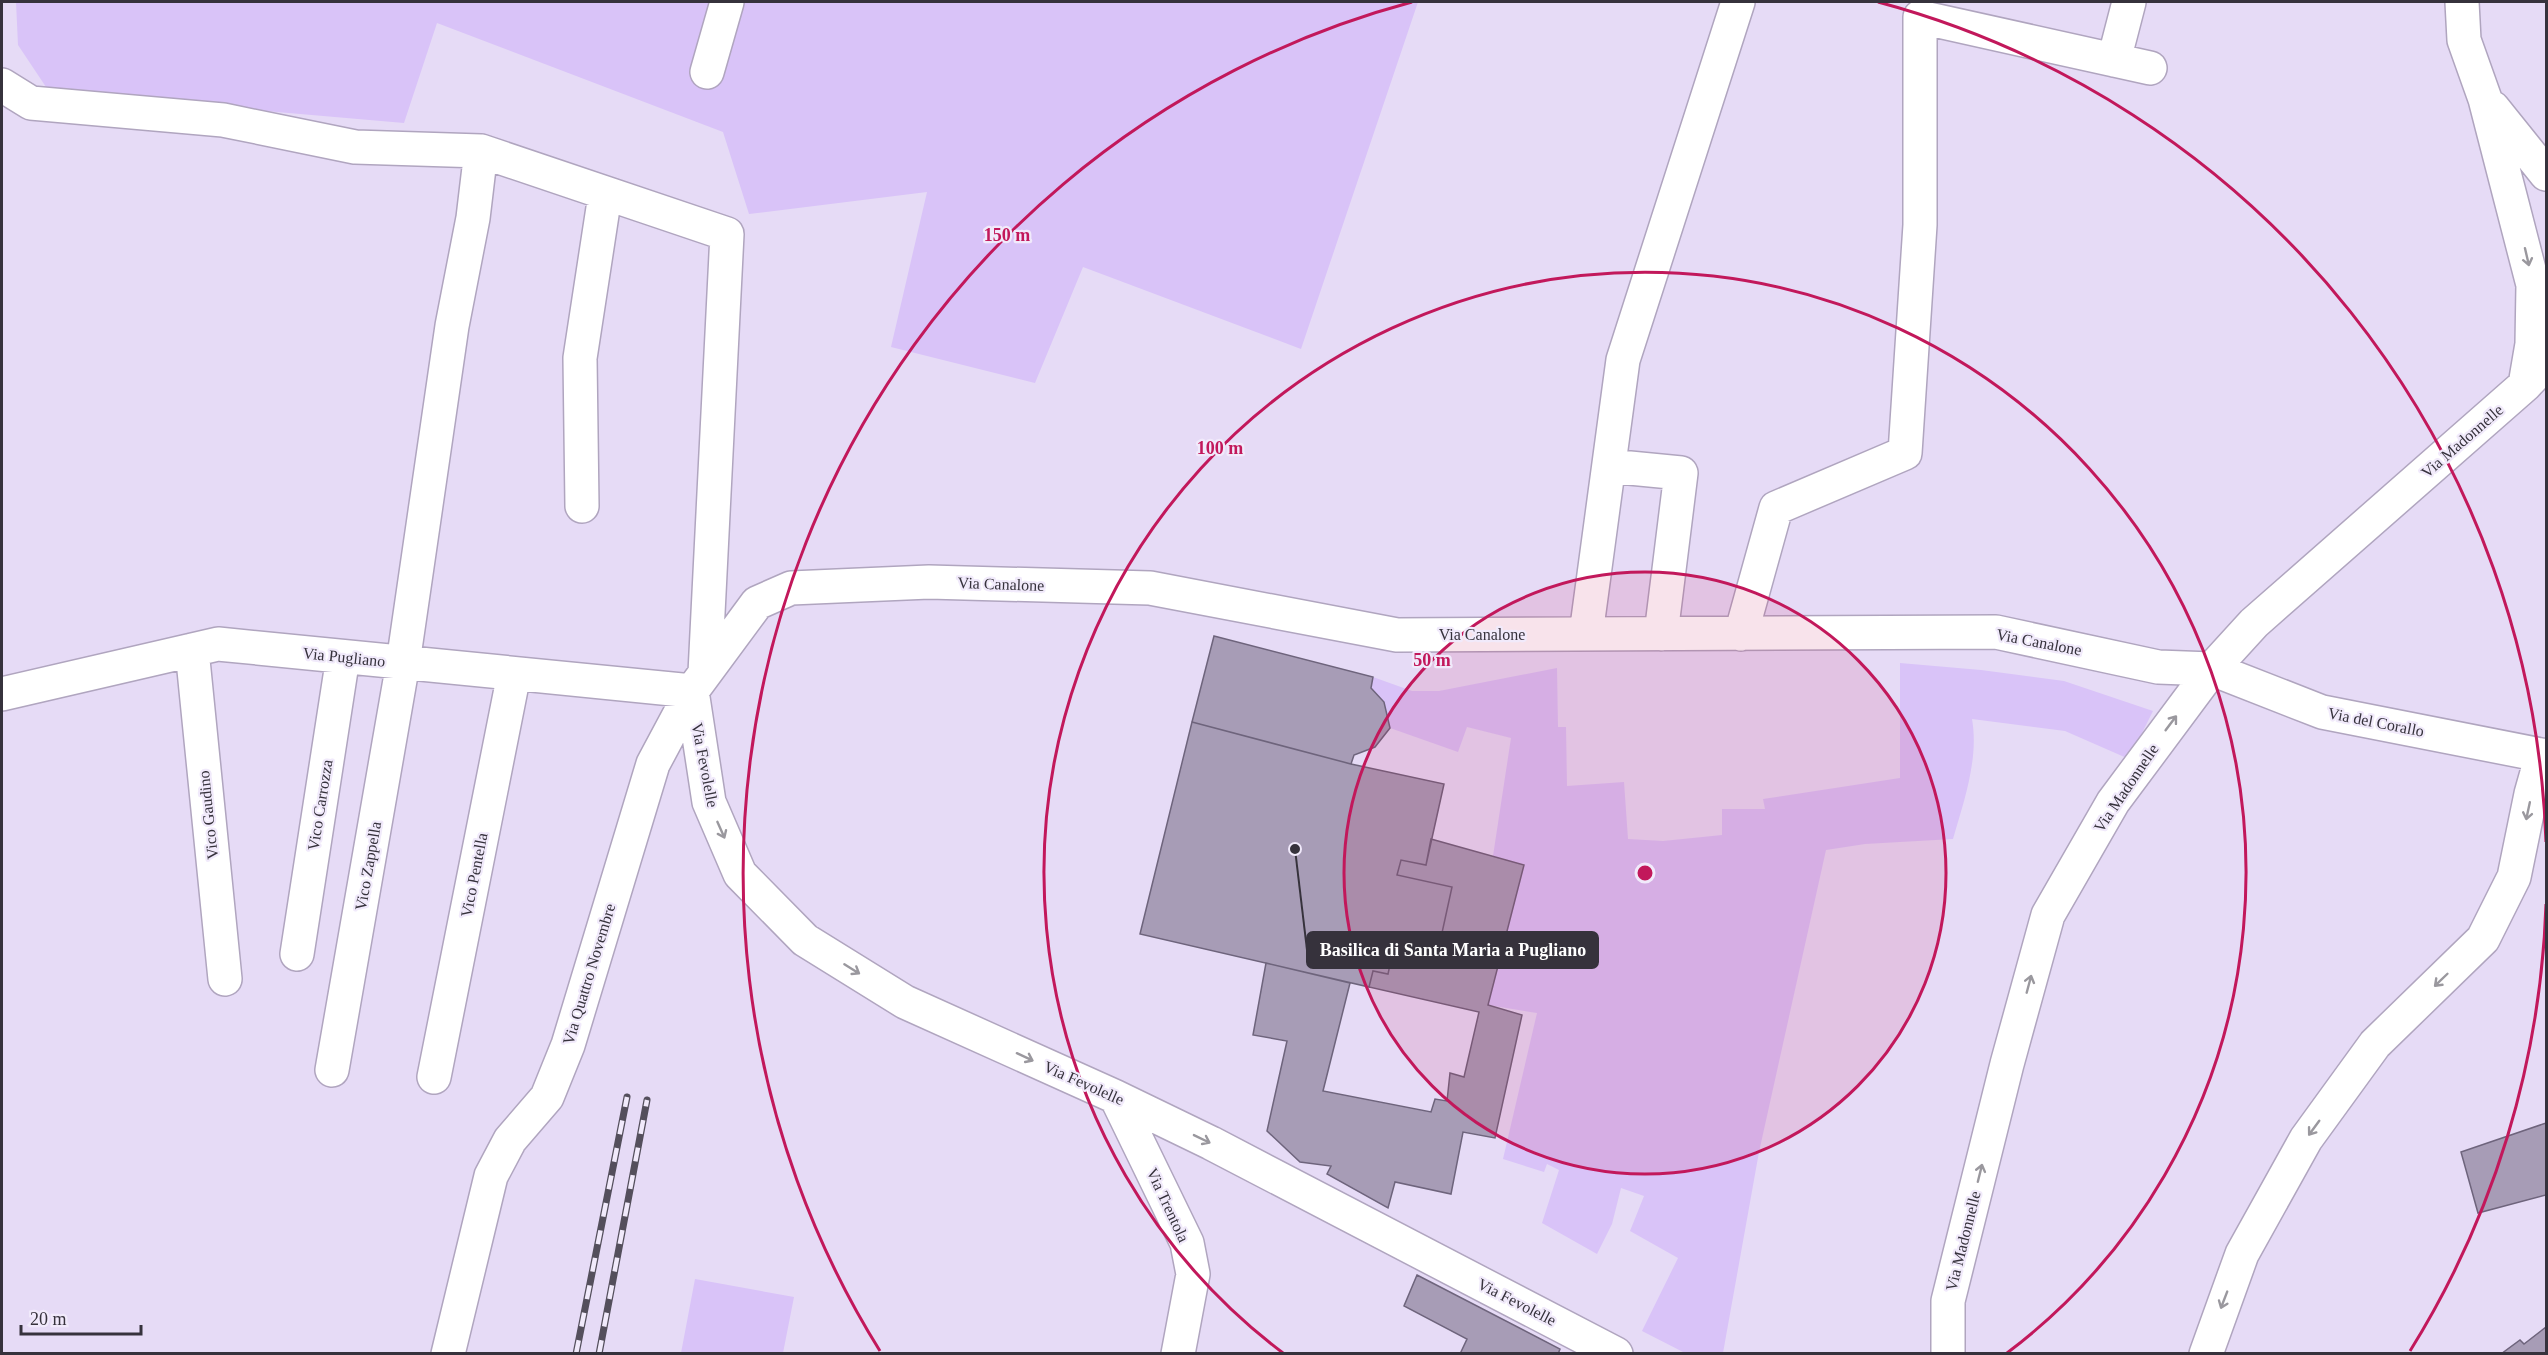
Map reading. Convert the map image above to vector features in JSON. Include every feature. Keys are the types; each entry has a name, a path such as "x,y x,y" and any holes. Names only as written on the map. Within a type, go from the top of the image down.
{"street":[{"path":"707,72 727,2"},
{"path":"1586,634 1623,360 1738,2"},
{"path":"2114,60 2129,2"},
{"path":"2462,2 2464,40 2485,99 2507,177 2533,285 2536,374"},
{"path":"1741,634 1776,508 1905,453 1920,225 1920,17 2150,68"},
{"path":"2,85 31,103 223,120 355,147 481,151 605,195 727,234 699,682"},
{"path":"2485,99 2544,169"},
{"name":"Vico Zappella","path":"332,1070 403,663 452,326 473,218 481,151"},
{"path":"2507,177 2547,238"},
{"path":"582,506 580,358 605,195"},
{"name":"Via Madonnelle","path":"1948,1353 1948,1301 2007,1064 2048,915 2113,802 2212,669 2254,623 2536,374"},
{"path":"1609,466 1681,473 1661,634"},
{"name":"Via Canalone","path":"757,603 791,588 894,583 1150,588 1397,635 1996,632 2158,667 2212,669"},
{"name":"Via Quattro Novembre","path":"448,1353 491,1176 510,1140 547,1097 568,1045 653,764 699,682 757,603"},
{"name":"Via Pugliano","path":"2,694 218,644 514,674 699,682"},
{"name":"Vico Gaudino","path":"192,650 225,979"},
{"name":"Vico Carrozza","path":"297,954 343,657"},
{"name":"Via del Corallo","path":"2212,669 2322,712 2545,755"},
{"name":"Vico Pentella","path":"434,1077 514,674"},
{"name":"Via Fevolelle","path":"699,682 709,802 741,874 805,940 905,1002 1116,1097 1210,1143 1616,1353"},
{"path":"2206,1353 2242,1254 2306,1139 2375,1044 2483,939 2514,877 2531,794 2545,755"},
{"name":"Via Trentola","path":"1116,1097 1187,1243 1194,1274 1178,1353"}],"shaded area":[{"path":"16,2 1418,2 1301,349 1083,267 1035,383 891,347 927,192 749,214 723,132 437,23 404,123 162,102 46,87 18,45"},
{"path":"1900,663 1981,670 2064,681 2153,711 2129,759 2065,731 1972,719 1974,749 1972,764 1953,839 1865,844 1826,850 1759,1152 1723,1353 1687,1354 1642,1331 1678,1258 1630,1231 1644,1196 1621,1188 1612,1224 1597,1254 1542,1223 1559,1170 1547,1164 1544,1172 1503,1159 1537,1013 1488,1005 1524,865 1493,856 1511,738 1467,727 1458,752 1390,728 1384,702 1371,688 1373,677 1412,691 1439,691 1557,668 1558,727 1566,727 1567,786 1624,782 1628,839 1663,841 1722,835 1722,809 1765,809 1763,799 1900,778"},
{"path":"695,1279 794,1297 783,1353 681,1353"}],"building":[{"path":"1214,636 1373,677 1371,688 1384,702 1390,728 1375,747 1354,755 1351,764 1192,722"},
{"path":"1192,722 1351,764 1444,784 1426,865 1401,860 1397,875 1452,887 1440,942 1397,932 1388,974 1373,971 1369,987 1140,934"},
{"path":"1431,839 1524,865 1488,1005 1522,1015 1495,1138 1463,1132 1451,1194 1395,1182 1388,1208 1327,1174 1331,1166 1300,1162 1267,1131 1287,1041 1253,1035 1266,963 1350,983 1323,1091 1431,1112 1435,1099 1447,1101 1450,1073 1464,1077 1479,1012 1369,987 1373,971 1388,974 1397,932 1440,942 1452,887 1397,875 1401,860 1426,865"},
{"path":"2546,1123 2546,1195 2478,1213 2461,1152"},
{"path":"1417,1275 1560,1349 1558,1354 1460,1354 1467,1339 1404,1306"},
{"path":"2546,1327 2546,1354 2501,1354 2520,1340 2524,1344"}],"railway":[{"path":"576,1354 627,1097"},
{"path":"599,1354 647,1100"}],"place":[{"name":"Basilica di Santa Maria a Pugliano","path":"1295,849"}]}
